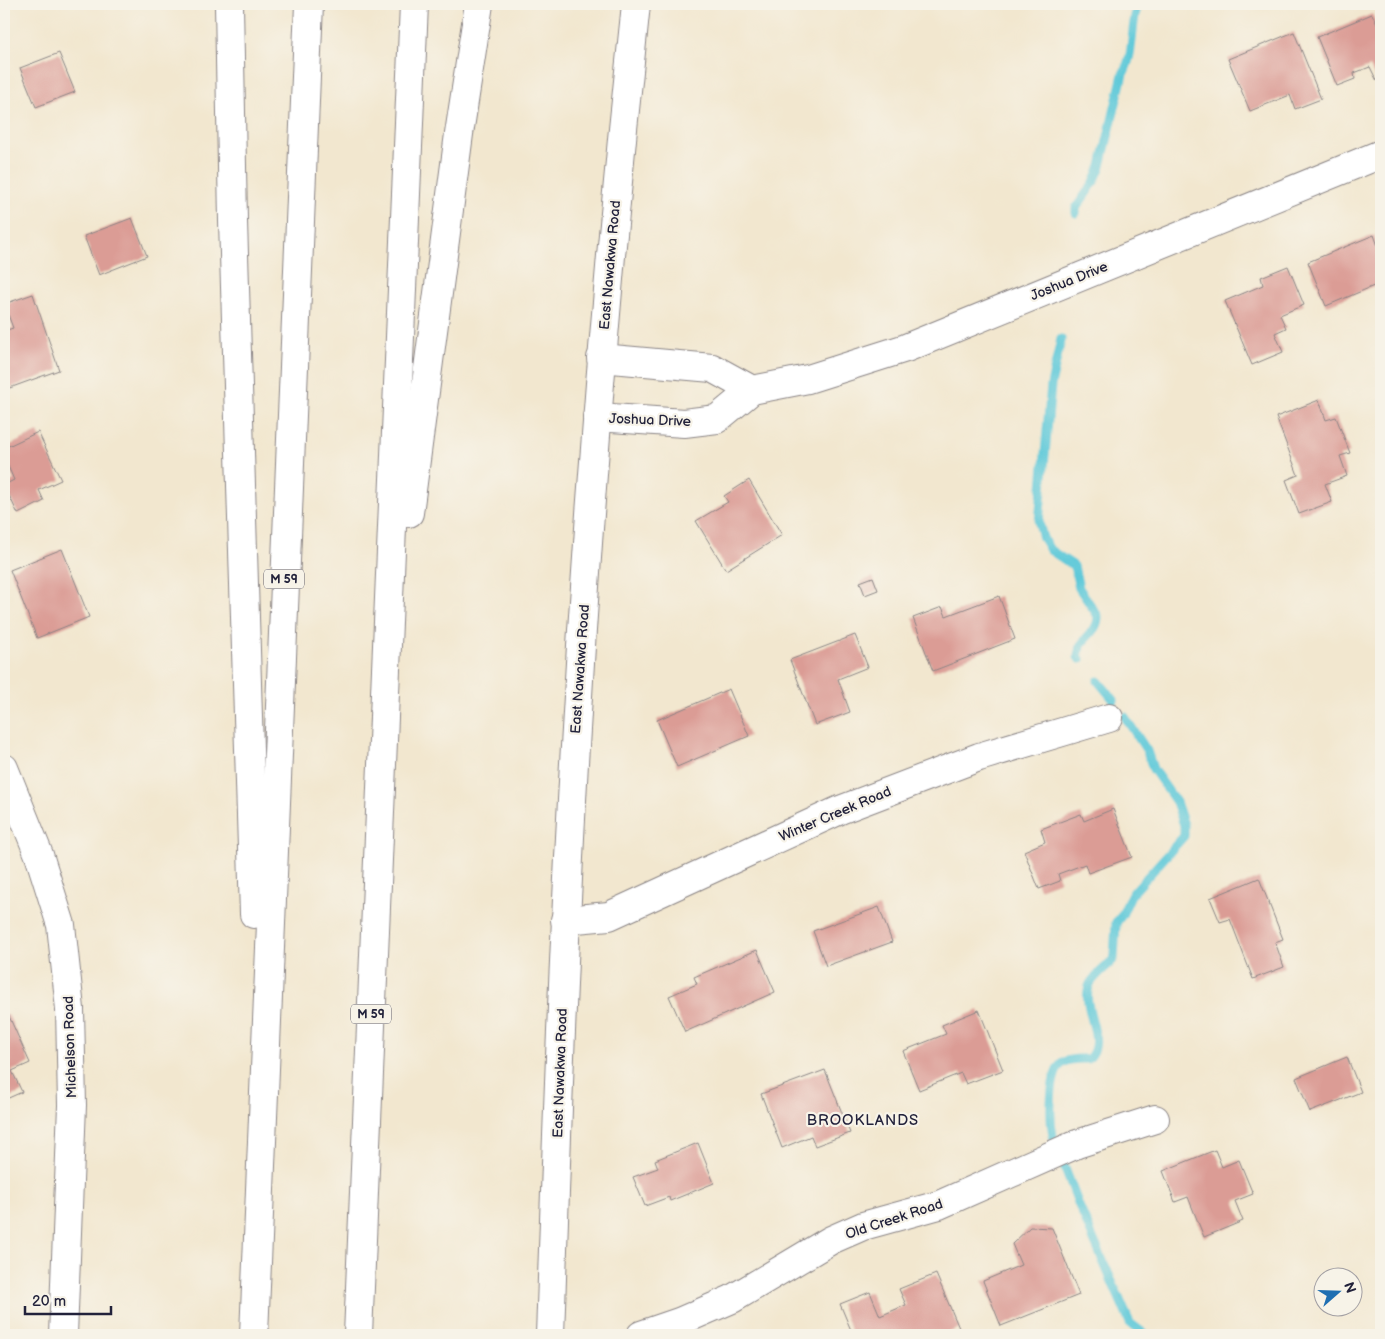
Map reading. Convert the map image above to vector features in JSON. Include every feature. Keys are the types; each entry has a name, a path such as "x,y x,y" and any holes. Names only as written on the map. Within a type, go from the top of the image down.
{"main road":[{"path":"228,4 241,526 261,1155"},
{"name":"M 59","path":"254,1335 309,4"},
{"name":"M 59","path":"358,1335 414,4"},
{"path":"385,693 458,134 479,4"},
{"name":"East Nawakwa Road","path":"550,1335 566,920 597,417 601,358 636,4"},
{"name":"Joshua Drive","path":"597,417 684,423 717,419 752,390 808,379 906,348 1381,154"},
{"path":"601,358 712,368 752,390"},
{"name":"Winter Creek Road","path":"566,920 609,916 840,810 979,756 1109,718"},
{"name":"Michelson Road","path":"4,768 39,854 61,925 70,1008 72,1105 63,1335"},
{"name":"Old Creek Road","path":"641,1335 678,1322 732,1299 831,1240 863,1226 939,1205 1077,1144 1155,1119"}],"building":[{"path":"1372,14 1379,28 1381,28 1381,79 1377,81 1370,67 1354,73 1355,79 1337,86 1317,37"},
{"path":"1294,32 1321,99 1295,109 1290,95 1250,111 1228,59"},
{"path":"59,53 75,92 36,107 20,68"},
{"path":"132,218 147,256 99,275 84,236"},
{"path":"1374,235 1381,254 1381,283 1326,306 1308,262"},
{"path":"1288,266 1304,305 1280,315 1286,328 1275,333 1283,352 1252,365 1225,301 1263,285 1261,277"},
{"path":"33,294 59,370 4,390 4,331 13,328 4,304"},
{"path":"1319,400 1326,420 1336,417 1350,453 1340,456 1347,476 1325,484 1332,502 1299,514 1286,480 1298,475 1276,417"},
{"path":"38,432 61,480 39,490 44,501 18,514 4,485 14,480 4,457 4,448"},
{"path":"749,480 782,535 726,570 696,521 728,502 724,496"},
{"path":"62,549 89,617 37,638 10,570"},
{"path":"873,577 878,590 865,595 860,582"},
{"path":"999,596 1015,639 933,671 913,618 942,607 946,616"},
{"path":"855,635 868,667 838,679 850,712 815,725 790,660"},
{"path":"729,689 749,736 677,767 657,720"},
{"path":"1113,809 1132,857 1088,873 1085,864 1058,874 1060,881 1039,889 1024,851 1045,842 1041,829 1081,814 1084,821"},
{"path":"1259,878 1283,939 1275,942 1284,967 1253,979 1230,919 1220,922 1210,898"},
{"path":"879,907 892,942 826,966 813,931"},
{"path":"757,950 775,992 685,1032 669,996 697,984 694,977"},
{"path":"979,1010 1003,1070 966,1084 961,1073 919,1090 903,1051 946,1034 942,1025"},
{"path":"8,1014 30,1063 12,1071 22,1092 4,1100 4,1015"},
{"path":"1347,1057 1361,1092 1310,1112 1296,1078"},
{"path":"825,1070 850,1133 815,1146 811,1136 782,1148 761,1094"},
{"path":"698,1143 714,1183 670,1201 669,1197 645,1206 633,1177 658,1168 655,1160"},
{"path":"1215,1150 1222,1167 1239,1160 1253,1194 1235,1201 1243,1221 1204,1237 1188,1197 1175,1202 1163,1171"},
{"path":"1030,1227 1052,1228 1079,1295 1001,1326 983,1281 1021,1265 1012,1244"},
{"path":"936,1274 959,1328 943,1335 853,1335 840,1304 870,1292 880,1316 906,1305 899,1289"}],"waterway":[{"path":"1076,213 1076,208 1094,182 1101,166 1123,74 1131,49 1138,4"},
{"path":"1061,339 1051,385 1039,523 1043,538 1050,550 1074,566 1079,588 1098,616 1095,627 1079,650 1078,657 1080,659"},
{"path":"1098,681 1114,700"},
{"path":"1053,1136 1051,1096 1055,1075 1064,1062 1073,1059 1088,1059 1094,1052 1096,1043 1095,1033 1088,1002 1088,993 1092,981 1114,959 1116,923 1122,915 1131,895 1184,836 1184,825 1176,802 1153,769 1147,751 1125,717"},
{"path":"1063,1163 1080,1208 1130,1323 1146,1335"}],"district":[{"name":"BROOKLANDS","path":"863,1120"}]}
